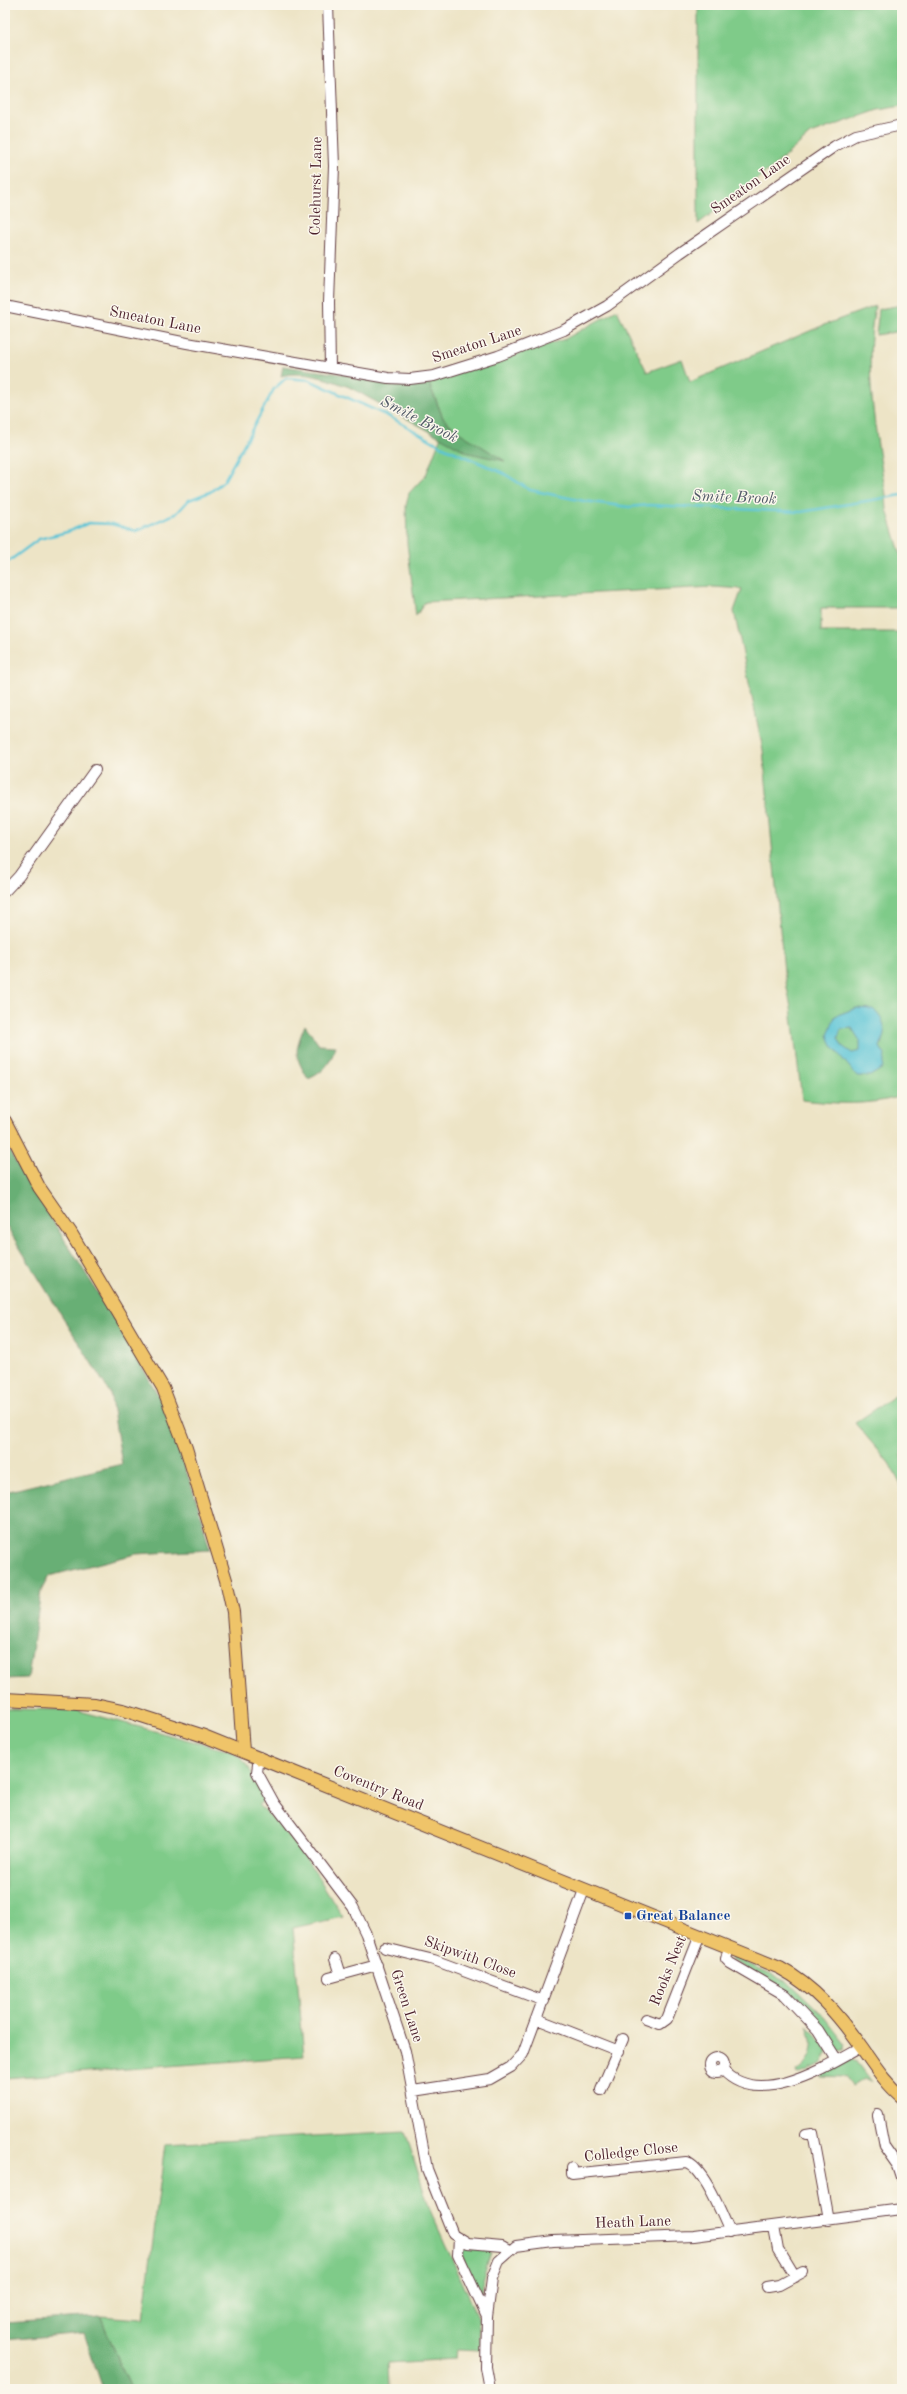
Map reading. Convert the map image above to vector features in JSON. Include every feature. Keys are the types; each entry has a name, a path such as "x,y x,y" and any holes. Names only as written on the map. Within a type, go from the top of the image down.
{"main road":[{"path":"5,1121 39,1187 71,1233 164,1388 184,1441 222,1565 231,1605 243,1751"},
{"name":"Coventry Road","path":"5,1699 81,1702 123,1710 166,1723 259,1757 584,1890 700,1935 793,1975 832,2009 861,2047 884,2081 902,2097"}],"street":[{"name":"Colehurst Lane","path":"328,5 334,166 329,302 330,368"},
{"name":"Smeaton Lane","path":"5,306 187,343 388,378 410,379 434,376 498,356 564,330 608,306 680,253 834,146 856,135 902,125"},
{"path":"5,891 19,876 95,770"},
{"name":"Green Lane","path":"259,1757 257,1772 274,1803 353,1907 377,1965 406,2051 427,2169 449,2226 453,2234 459,2239"},
{"path":"413,2091 490,2079 511,2067 522,2054 537,2019 584,1890"},
{"name":"Rooks Nest","path":"646,2019 660,2024 667,2019 700,1935"},
{"path":"729,1947 726,1959 730,1963 785,1995 818,2030 837,2060"},
{"name":"Skipwith Close","path":"385,1948 417,1954 544,2001"},
{"path":"335,1959 340,1975"},
{"path":"328,1978 377,1965"},
{"path":"537,2019 619,2051"},
{"path":"601,2090 623,2039"},
{"path":"723,2070 739,2083 758,2086 799,2079 861,2047"},
{"path":"878,2115 884,2146 898,2166 902,2178"},
{"path":"806,2134 812,2133 828,2220"},
{"name":"Colledge Close","path":"572,2168 572,2174 686,2162 692,2164 696,2167 712,2195 730,2232"},
{"name":"Heath Lane","path":"509,2250 516,2246 553,2241 643,2239 730,2232 902,2209"},
{"path":"767,2287 779,2285 799,2274 778,2249 774,2227"},
{"path":"487,2317 458,2255 459,2239 468,2243 502,2246 509,2250 500,2261 492,2278 487,2317 486,2367 490,2389"}],"green space":[{"path":"698,5 902,5 902,106 878,110 810,134 774,166 698,224"},
{"path":"902,305 902,331 876,335 879,309"},
{"path":"875,306 870,354 872,401 887,510 902,559 902,608 821,608 821,632 902,632 902,1096 865,1103 840,1103 802,1100 791,1008 784,972 763,750 734,611 742,589 713,587 425,602 416,616 407,543 406,506 409,493 426,475 441,436 469,453 468,440 443,418 428,381 565,339 617,310 647,372 682,359 690,382 824,325"},
{"path":"283,366 397,382 428,381 443,418 454,429 505,461 469,453 349,387 315,376 290,374 281,376"},
{"path":"305,1025 319,1045 336,1046 332,1057 323,1070 314,1077 308,1079 300,1064 297,1053 299,1041"},
{"path":"5,1140 12,1156 115,1320 161,1400 196,1499 210,1550 136,1554 49,1576 41,1591 28,1678 5,1679 5,1492 122,1464 110,1393 5,1224"},
{"path":"902,1391 902,1487 889,1463 855,1423"},
{"path":"5,1709 76,1710 233,1752 247,1764 265,1800 258,1805 295,1843 343,1917 293,1928 304,2056 5,2078"},
{"path":"731,1956 787,1981 824,2017 846,2045 844,2050 837,2051 781,1987 732,1961"},
{"path":"808,2025 816,2033 828,2053 821,2064 797,2074 796,2071 806,2062 811,2051 812,2038"},
{"path":"848,2058 857,2062 872,2082 864,2078 852,2086 845,2077 821,2076 821,2074"},
{"path":"405,2131 430,2210 478,2317 481,2350 457,2349 456,2359 388,2363 389,2389 131,2389 100,2316 143,2319 165,2144"},
{"path":"458,2246 489,2250 491,2252 482,2281 480,2302"},
{"path":"100,2316 131,2389 103,2389 84,2333 5,2340 5,2322"}],"water":[{"path":"856,1008 873,1009 881,1018 884,1026 884,1035 880,1047 885,1055 883,1068 870,1076 857,1076 832,1046 828,1035 835,1016","holes":["852,1028 860,1041 860,1051 852,1053 842,1046 838,1038 841,1029"]}],"waterway":[{"name":"Smite Brook","path":"5,564 39,539 67,532 89,523 112,524 136,531 177,513 189,500 210,492 224,481 274,389 286,378 309,380 390,417 443,447 503,473 530,490 584,501 629,507 649,505 801,512 902,495"}],"place":[{"name":"Great Balance","path":"628,1916"}]}
